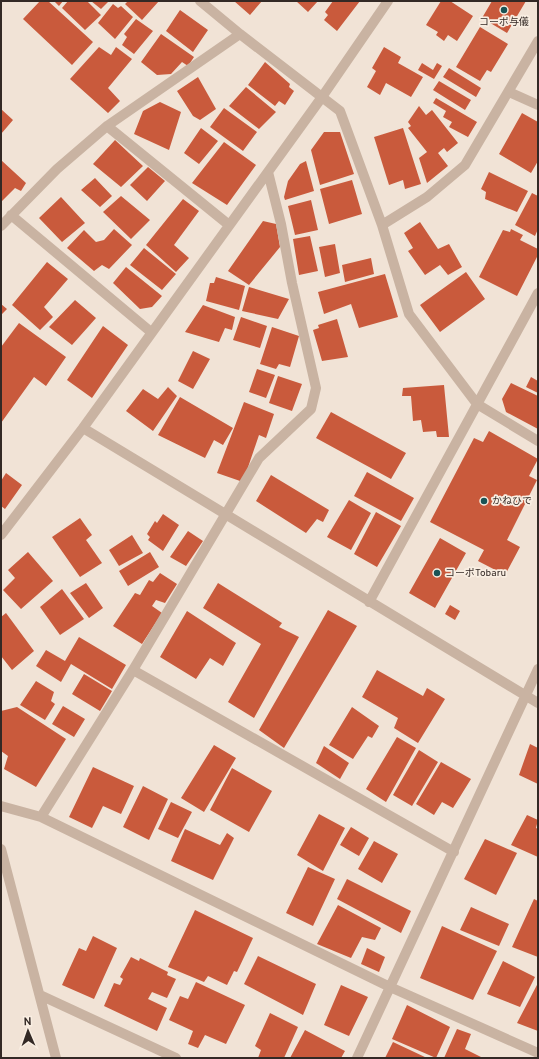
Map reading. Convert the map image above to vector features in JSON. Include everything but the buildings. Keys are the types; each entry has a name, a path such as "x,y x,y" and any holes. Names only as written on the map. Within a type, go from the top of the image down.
{"street":[{"path":"200,1 240,34 340,111 382,225 409,314 477,404 538,441"},
{"path":"1,535 83,428 268,172 322,97 385,3"},
{"path":"1,226 57,169 107,126 240,34"},
{"path":"382,225 427,197 465,165 538,41"},
{"path":"509,92 538,105"},
{"path":"107,126 229,225"},
{"path":"41,817 133,670 224,514 259,458 311,409 316,388 292,283 282,224 268,172"},
{"path":"11,215 151,332"},
{"path":"369,602 538,293"},
{"path":"83,428 538,704"},
{"path":"133,670 454,852"},
{"path":"357,1058 538,670"},
{"path":"1,806 41,817 390,986 538,1053"},
{"path":"1,850 56,1058"},
{"path":"40,995 176,1058"}],"place":[{"name":"コーポ与儀","path":"504,10"},
{"name":"かねひで","path":"484,501"},
{"name":"コーポTobaru","path":"437,573"}]}
